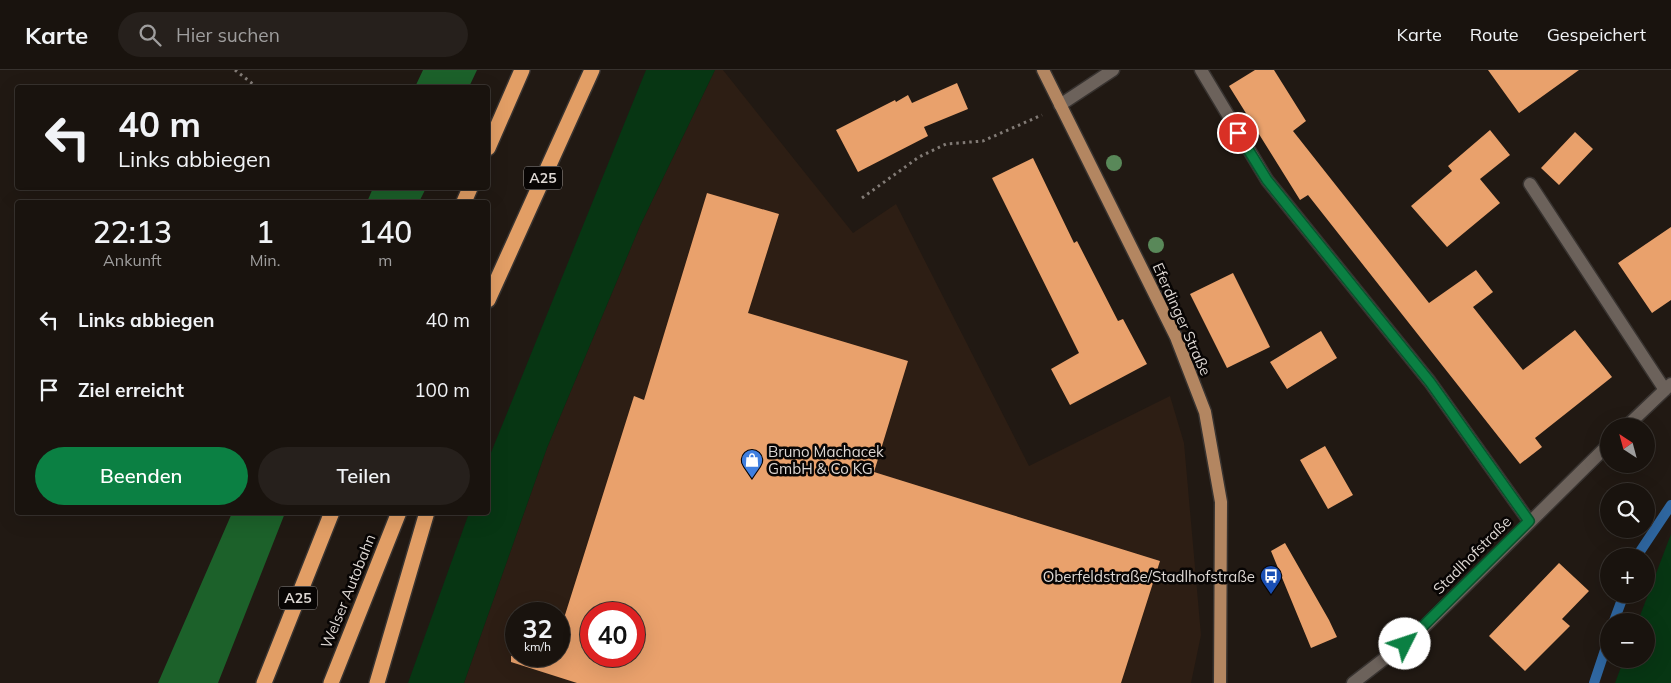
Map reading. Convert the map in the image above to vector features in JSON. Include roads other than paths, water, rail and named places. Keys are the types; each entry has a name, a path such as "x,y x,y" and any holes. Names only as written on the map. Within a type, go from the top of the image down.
{"highway":[{"path":"490,143 522,70"},
{"name":"A25","path":"490,295 592,70"},
{"path":"490,299 494,286"},
{"name":"A25","path":"264,683 331,515"},
{"name":"Welser Autobahn","path":"331,683 397,515"},
{"path":"377,683 426,515"}],"main road":[{"name":"Eferdinger Straße","path":"1043,70 1176,337 1205,412 1221,502 1220,683"}],"street":[{"path":"1060,105 1113,70"},
{"path":"1201,70 1267,180 1430,382 1529,521"},
{"path":"1530,184 1668,387 1635,418"},
{"name":"Stadlhofstraße","path":"1361,681 1419,632 1600,453"}],"waterway":[{"path":"1642,548 1671,505"},
{"path":"1617,613 1621,603"},
{"path":"1594,683 1600,665"}],"place":[{"name":"Bruno Machacek GmbH & Co KG","path":"752,479"},
{"name":"Oberfeldstraße/Stadlhofstraße","path":"1271,595"}]}
